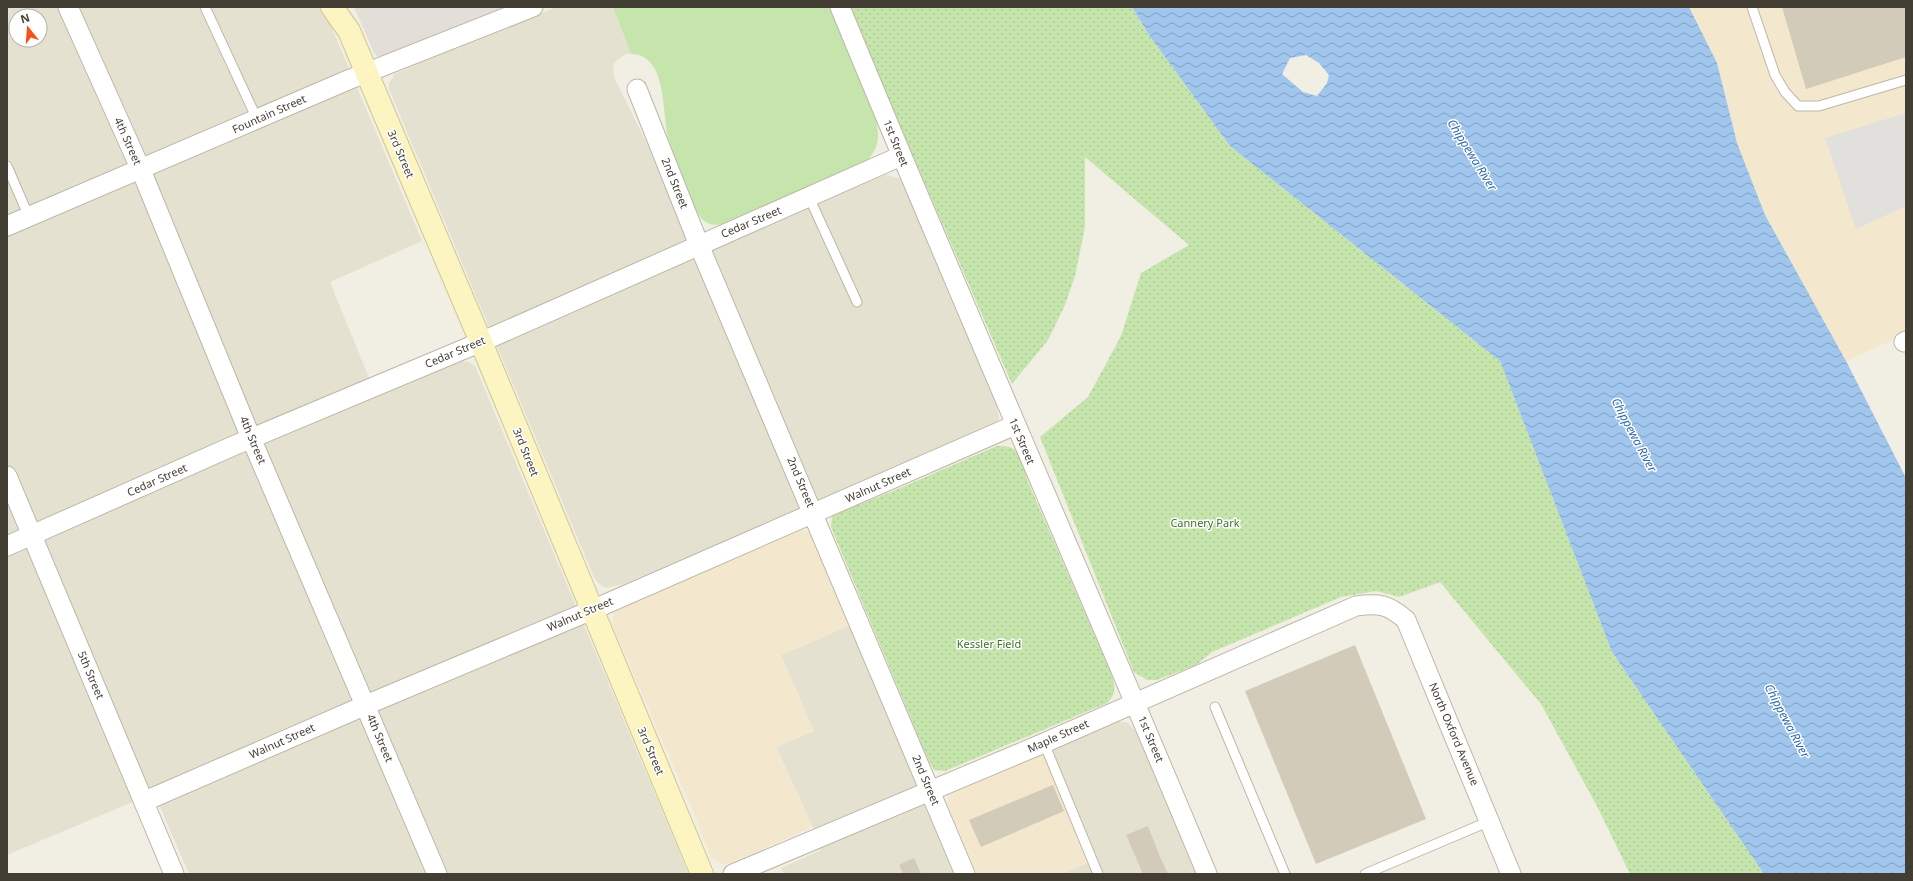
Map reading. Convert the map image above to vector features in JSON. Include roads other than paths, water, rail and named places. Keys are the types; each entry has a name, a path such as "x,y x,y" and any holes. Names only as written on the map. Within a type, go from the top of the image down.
{"main road":[{"name":"3rd Street","path":"332,7 349,31"},
{"name":"3rd Street","path":"345,7 349,31 366,73 481,342 702,874"}],"street":[{"name":"4th Street","path":"68,7 140,170 437,874"},
{"name":"Fountain Street","path":"7,226 366,73 533,7"},
{"name":"1st Street","path":"840,7 901,156 1207,874"},
{"name":"2nd Street","path":"637,89 699,245 814,513 965,874"},
{"name":"Cedar Street","path":"7,546 252,438 481,342 901,156"},
{"name":"Walnut Street","path":"145,801 366,704 592,610 1015,425"},
{"name":"5th Street","path":"7,476 145,801 174,874"},
{"name":"Maple Street","path":"733,874 1044,743 1356,606 1384,605"},
{"name":"North Oxford Avenue","path":"1384,605 1395,610 1406,620 1511,874"}],"lane":[{"path":"205,7 257,119"},
{"path":"1752,7 1775,75 1785,92 1798,106 1819,106 1906,80"},
{"path":"7,166 29,217"},
{"path":"809,197 857,302"},
{"path":"1215,707 1285,874"},
{"path":"1044,743 1098,874"},
{"path":"1366,874 1490,821"}],"water":[{"name":"Chippewa River","path":"1132,7 1689,7 1717,63 1737,143 1765,215 1846,361 1906,478 1906,874 1764,874 1612,652 1500,361 1230,146 1149,35","holes":["1306,55 1319,63 1329,75 1327,83 1317,96 1303,92 1282,74 1290,58"]}],"park label":[{"name":"Cannery Park","path":"1205,523"},
{"name":"Kessler Field","path":"989,644"}]}
